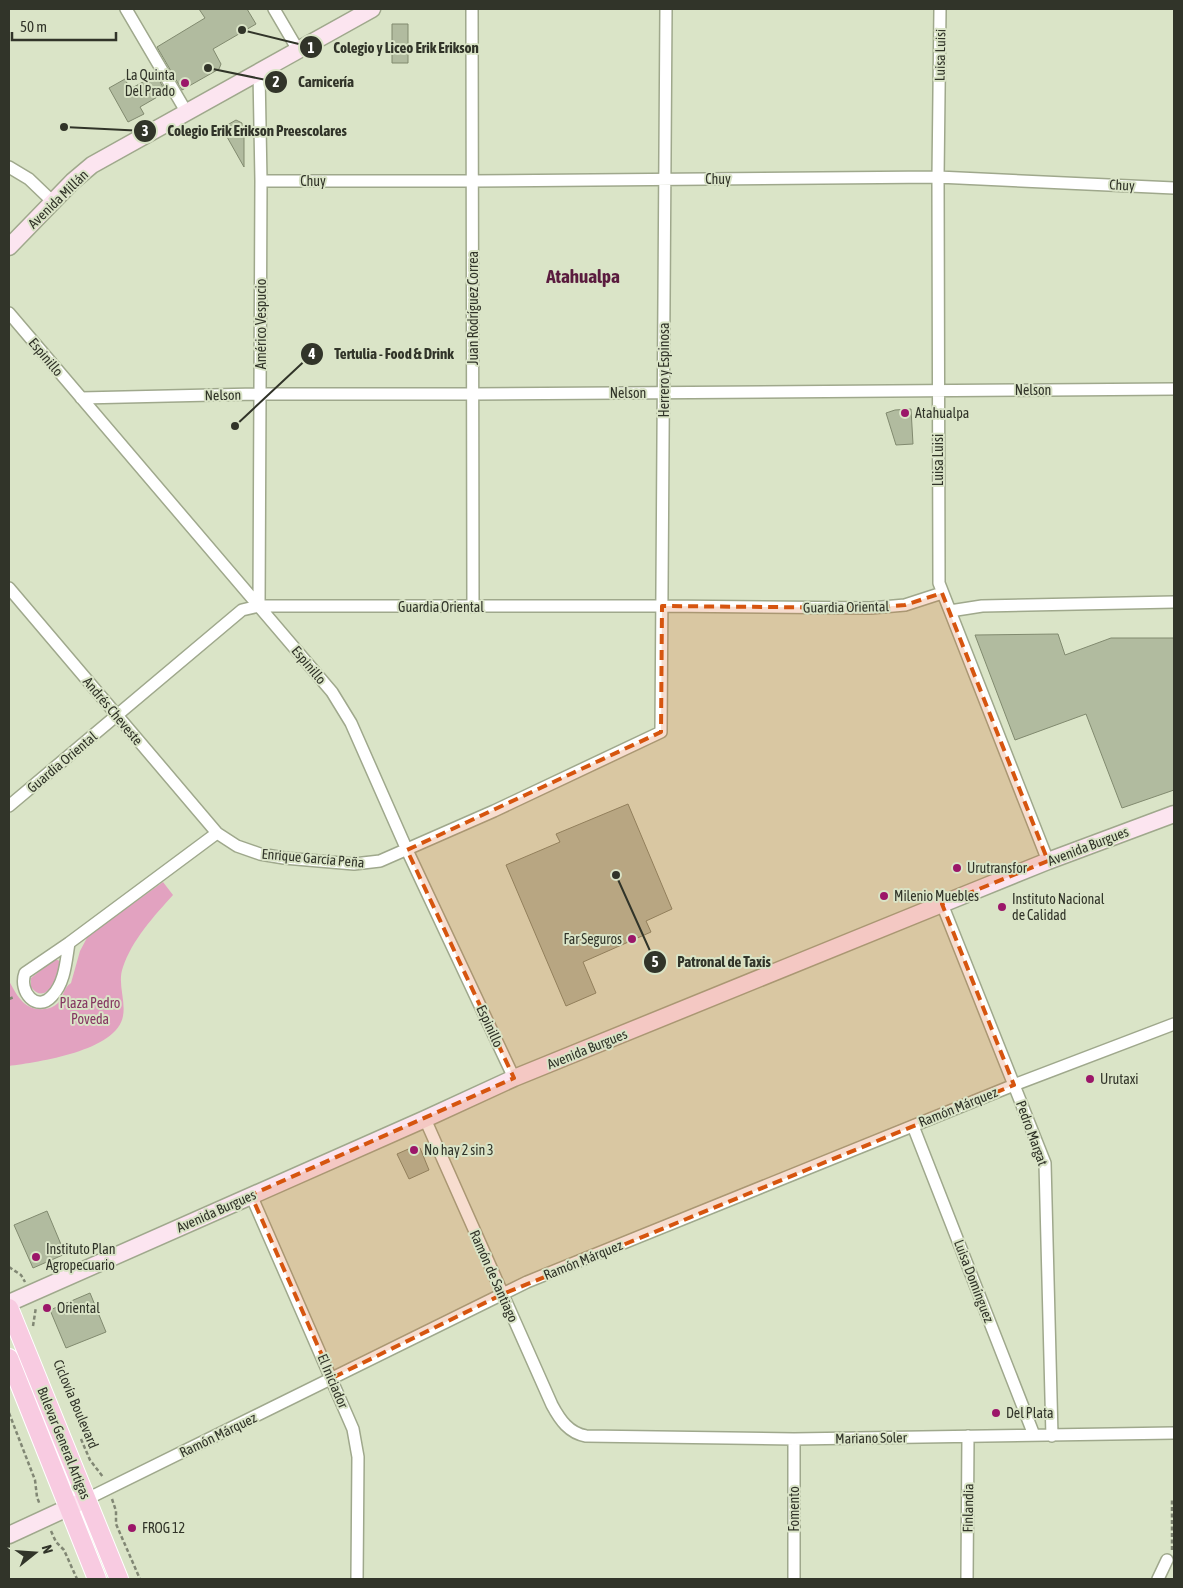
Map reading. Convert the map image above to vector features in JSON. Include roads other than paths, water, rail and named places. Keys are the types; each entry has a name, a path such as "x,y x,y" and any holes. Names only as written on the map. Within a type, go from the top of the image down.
{"main road":[{"name":"Bulevar General Artigas","path":"9,1308 119,1579"},
{"name":"Bulevar General Artigas","path":"9,1358 97,1579"}],"street":[{"path":"126,9 187,113"},
{"path":"274,9 298,50"},
{"name":"Avenida Millán","path":"9,247 92,165 372,9"},
{"name":"Juan Rodríguez Correa","path":"472,9 473,607"},
{"name":"Herrero y Espinosa","path":"660,732 666,9"},
{"name":"Luisa Luisi","path":"940,9 938,177 939,575 942,593 1048,861"},
{"name":"Américo Vespucio","path":"259,72 261,182 259,606"},
{"path":"9,167 29,179 53,202"},
{"name":"Chuy","path":"261,182 938,177 1174,188"},
{"name":"Espinillo","path":"9,312 332,692 351,723 407,850 514,1078"},
{"name":"Nelson","path":"81,398 260,394 1174,389"},
{"name":"Andrés Cheveste","path":"9,588 217,833"},
{"name":"Guardia Oriental","path":"9,806 242,610 259,606 871,608 905,605 942,593"},
{"path":"950,611 982,606 1174,602"},
{"name":"Enrique García Peña","path":"217,833 236,846 260,854 345,864 380,861 494,811 660,732"},
{"name":"Avenida Burgues","path":"9,1303 425,1120 514,1078 1048,861 1174,814"},
{"path":"69,944 64,975 59,987 51,998 45,1001 32,1000 25,992 23,980 25,973 69,944 217,833"},
{"name":"Pedro Margat","path":"942,904 1045,1163 1052,1436"},
{"name":"Ramón Márquez","path":"9,1535 46,1520 108,1490 527,1282 1014,1085 1174,1024"},
{"name":"Ramón de Santiago","path":"425,1120 552,1405 562,1422 569,1429"},
{"name":"Luisa Domínguez","path":"913,1126 1034,1435"},
{"name":"El Iniciador","path":"251,1195 353,1429 358,1457 358,1579"},
{"name":"Mariano Soler","path":"569,1429 586,1436 794,1439 1174,1433"},
{"name":"Finlandia","path":"967,1579 968,1436"},
{"name":"Fomento","path":"794,1439 794,1579"},
{"path":"1158,1579 1167,1560"}],"place":[{"name":"Colegio y Liceo Erik Erikson","path":"242,30"},
{"name":"Carnicería","path":"208,68"},
{"name":"La Quinta Del Prado","path":"185,83"},
{"name":"Colegio Erik Erikson Preescolares","path":"64,127"},
{"name":"Atahualpa","path":"905,413"},
{"name":"Tertulia - Food & Drink","path":"235,426"},
{"name":"Urutransfor","path":"957,868"},
{"name":"Patronal de Taxis","path":"616,875"},
{"name":"Milenio Muebles","path":"884,896"},
{"name":"Instituto Nacional de Calidad","path":"1002,907"},
{"name":"Far Seguros","path":"632,939"},
{"name":"Urutaxi","path":"1090,1079"},
{"name":"No hay 2 sin 3","path":"414,1150"},
{"name":"Instituto Plan Agropecuario","path":"36,1257"},
{"name":"Oriental","path":"47,1308"},
{"name":"Del Plata","path":"996,1413"},
{"name":"FROG 12","path":"132,1528"}],"district":[{"name":"Atahualpa","path":"583,276"}],"park label":[{"name":"Plaza Pedro Poveda","path":"90,1012"}]}
